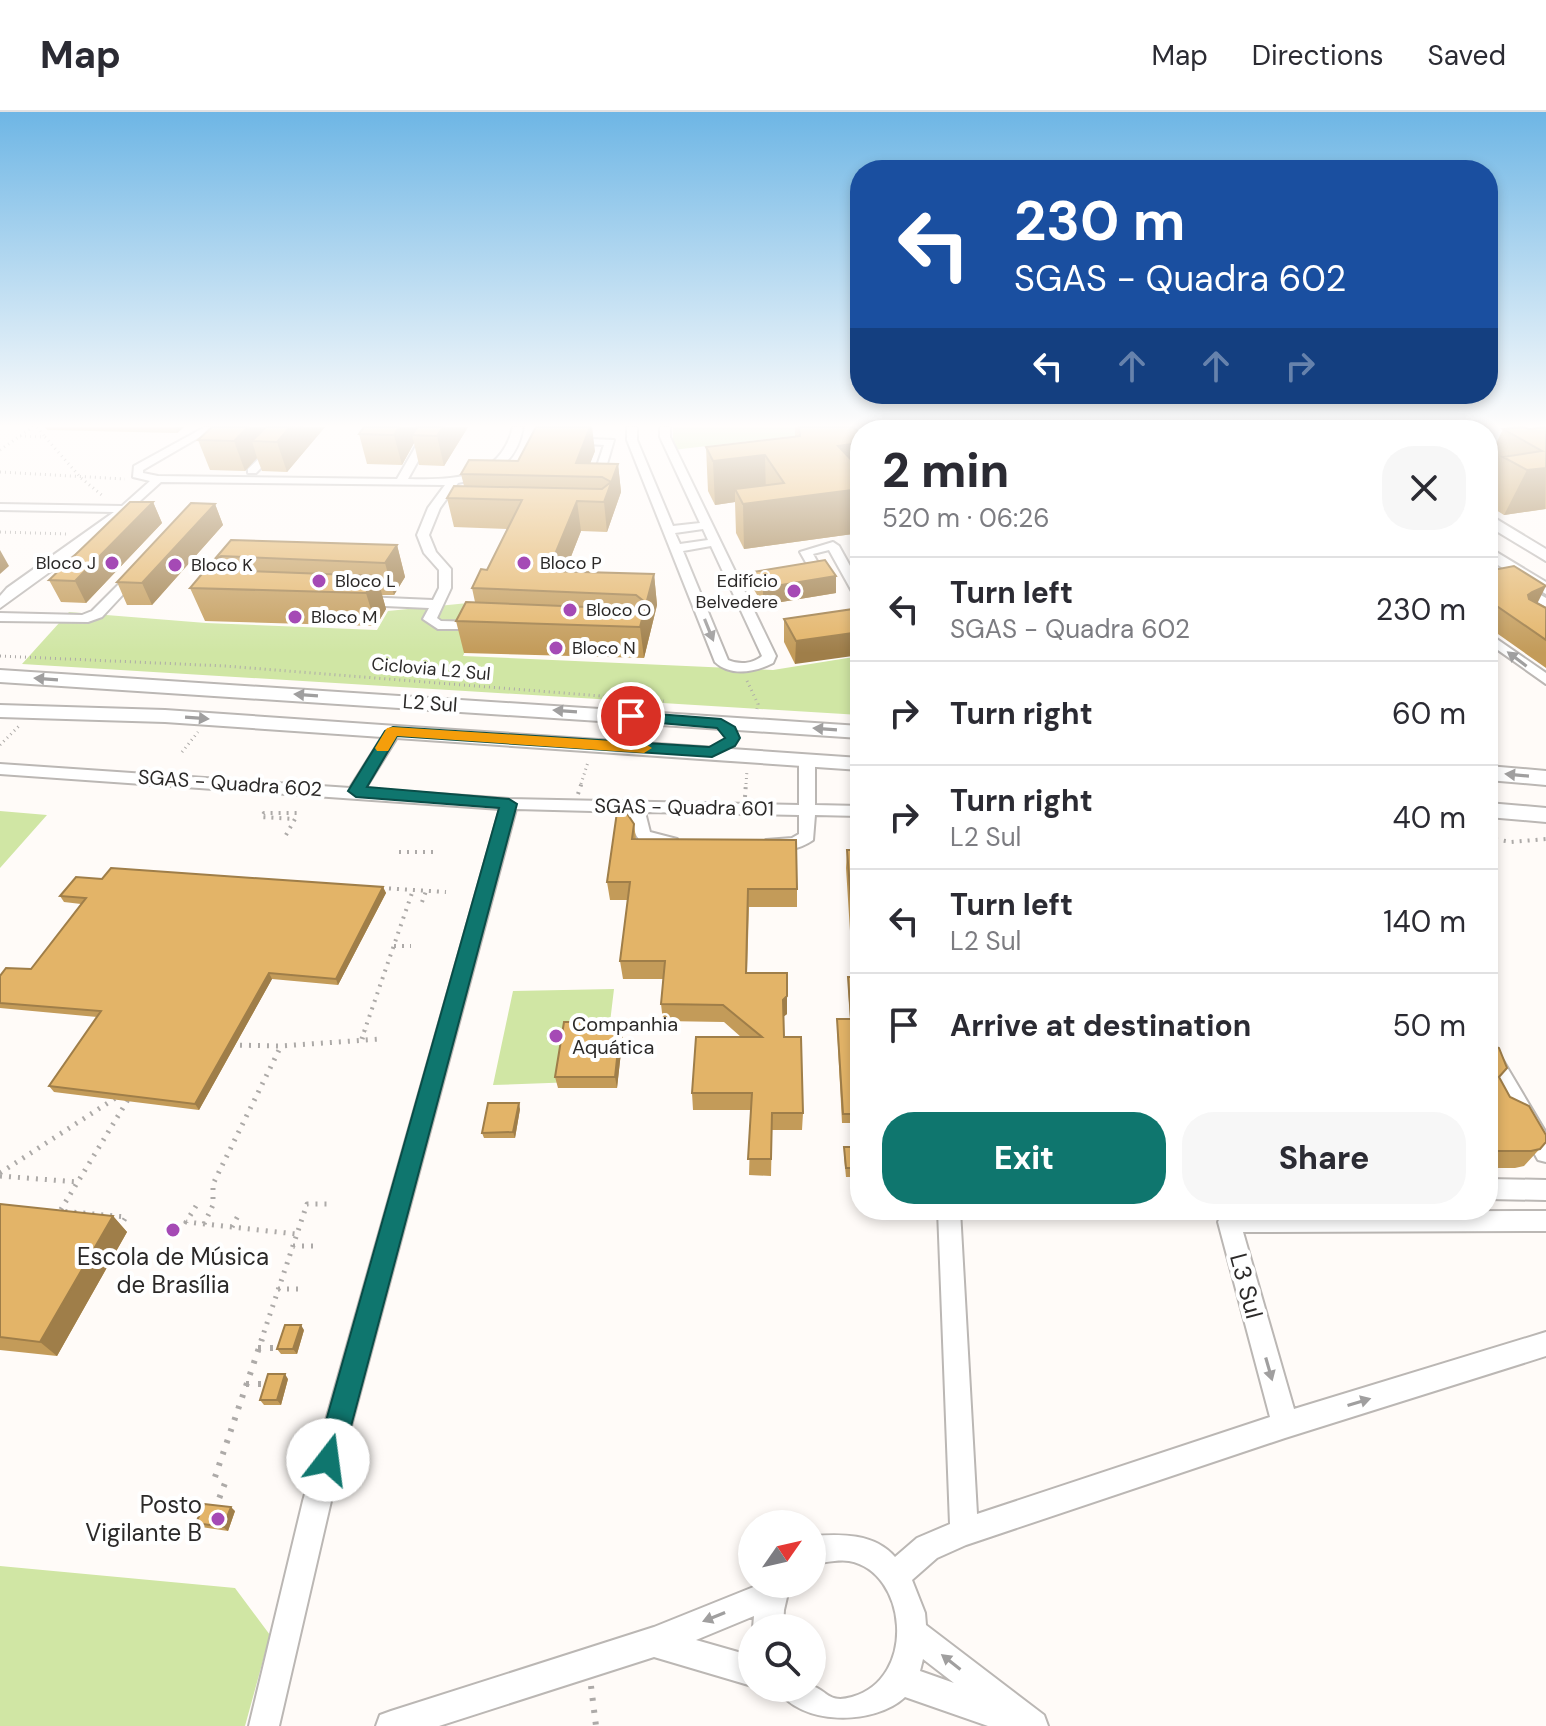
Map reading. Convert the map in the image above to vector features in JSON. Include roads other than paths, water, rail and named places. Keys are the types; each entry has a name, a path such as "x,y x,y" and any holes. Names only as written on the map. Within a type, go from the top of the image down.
{"main road":[{"path":"1498,525 1546,556"},
{"path":"1498,552 1513,549 1520,539"},
{"path":"1498,559 1546,589"},
{"name":"L2 Sul","path":"0,676 850,731"},
{"name":"L2 Sul","path":"0,711 28,718 119,713 850,763"},
{"path":"0,719 28,718"},
{"path":"712,752 732,738 729,730 721,724"},
{"path":"776,758 768,742 771,736 791,727"},
{"path":"1498,774 1546,778"},
{"path":"1498,811 1546,815"}],"street":[{"path":"0,604 6,591 83,544 132,502"},
{"path":"438,502 423,535 430,553 445,569 445,588 430,619 438,625 500,627"},
{"path":"663,502 669,530 722,662 741,668 761,664 769,656 708,525 693,502"},
{"path":"0,507 124,509"},
{"path":"434,508 449,508"},
{"path":"669,530 708,525"},
{"path":"677,548 716,542"},
{"path":"816,570 806,552 833,546 850,577"},
{"path":"0,617 83,619 97,614 148,561"},
{"path":"1498,574 1546,606 1530,614"},
{"path":"343,601 436,604"},
{"path":"1498,644 1546,680"},
{"path":"356,791 393,731"},
{"path":"751,844 800,843 807,836 807,761"},
{"name":"SGAS - Quadra 602","path":"0,769 356,791 509,804"},
{"path":"264,1726 317,1501 509,804"},
{"name":"SGAS - Quadra 601","path":"509,804 850,811"},
{"path":"636,806 638,831 649,840 693,844"},
{"path":"1498,1070 1546,1153"},
{"path":"1498,1189 1546,1190"},
{"path":"949,1220 964,1532"},
{"name":"L3 Sul","path":"1227,1220 1285,1425"},
{"name":"L3 Sul","path":"1482,1220 1546,1221"},
{"path":"895,1576 927,1548 964,1532 1285,1425 1546,1344"},
{"path":"806,1702 822,1711 845,1715 867,1711 886,1699 901,1680 910,1658 913,1633 908,1603 895,1576 865,1550 847,1545 826,1546"},
{"path":"391,1726 654,1642 755,1598"},
{"path":"913,1633 1032,1726"},
{"path":"654,1642 738,1667"},
{"path":"901,1680 1032,1726"}],"place":[{"name":"Bloco J","path":"112,563"},
{"name":"Bloco P","path":"524,563"},
{"name":"Bloco K","path":"175,565"},
{"name":"Bloco L","path":"319,581"},
{"name":"Edifício Belvedere","path":"794,591"},
{"name":"Bloco O","path":"570,610"},
{"name":"Bloco M","path":"295,617"},
{"name":"Bloco N","path":"556,648"},
{"name":"Companhia Aquática","path":"556,1036"},
{"name":"Escola de Música de Brasília","path":"173,1230"},
{"name":"Posto Vigilante B","path":"218,1519"}]}
